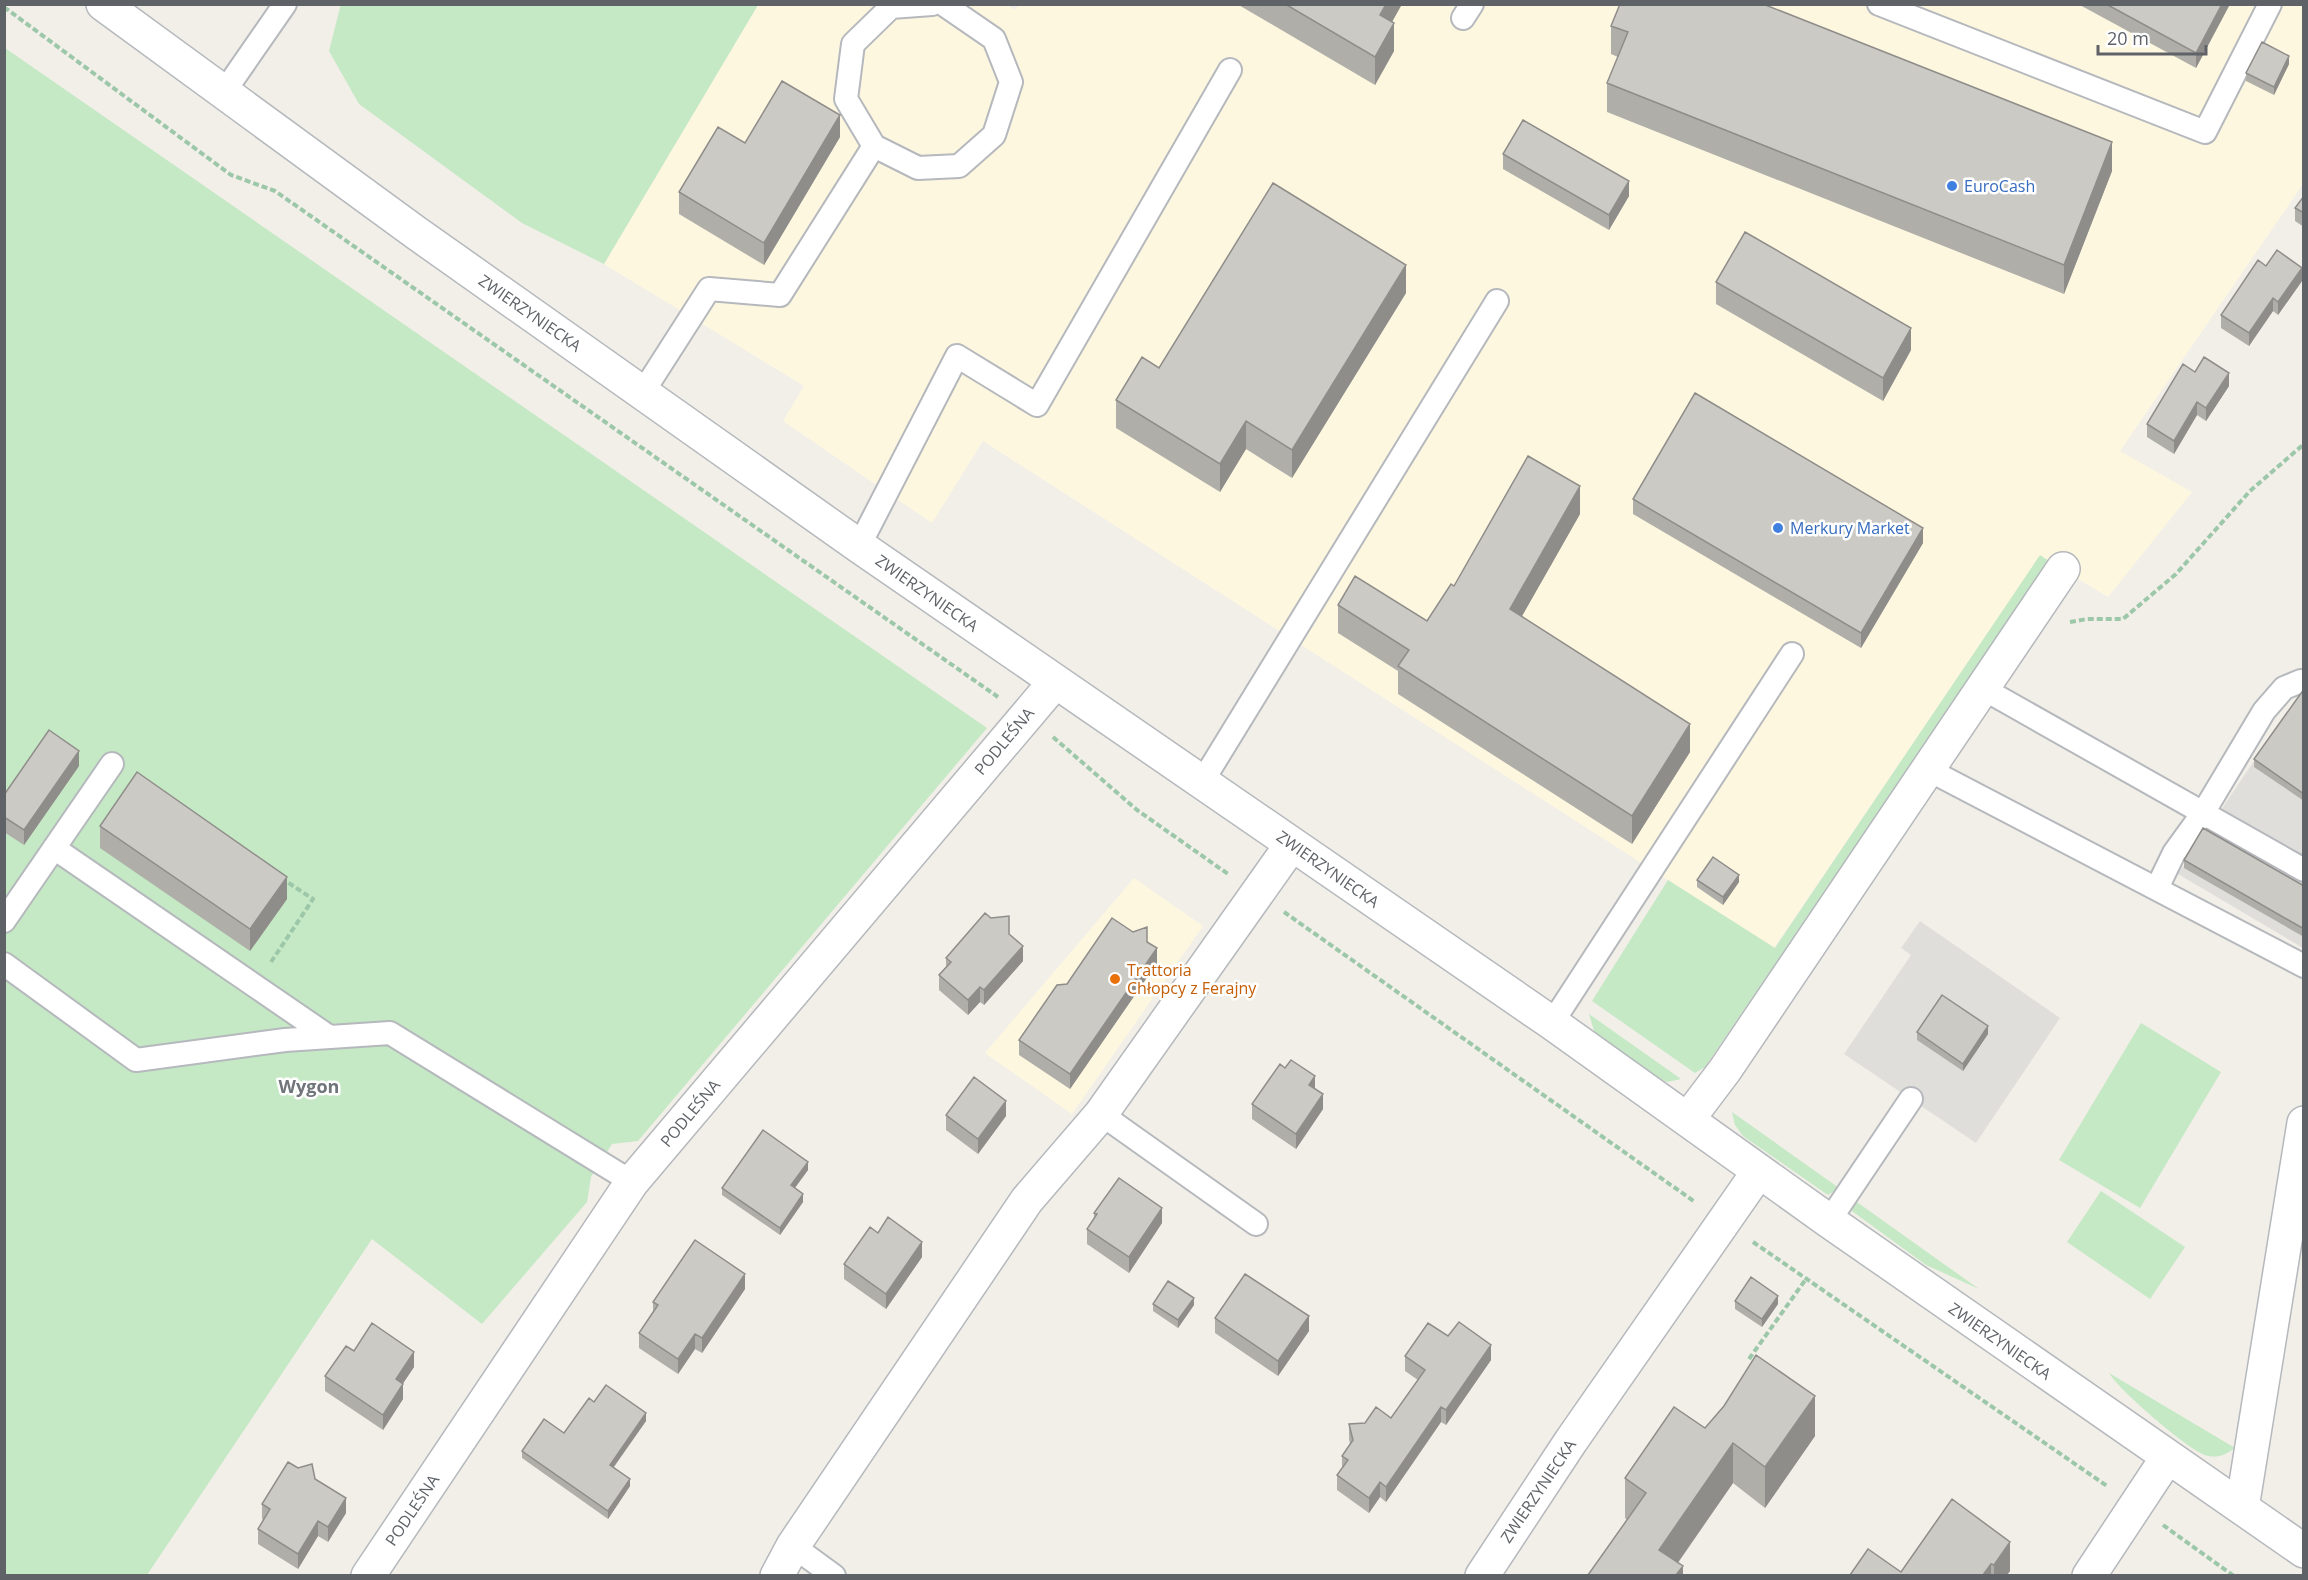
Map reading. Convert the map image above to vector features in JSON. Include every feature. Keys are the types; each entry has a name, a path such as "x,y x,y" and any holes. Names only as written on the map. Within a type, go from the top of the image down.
{"street":[{"name":"ZWIERZYNIECKA","path":"103,4 415,232 859,546 1552,1023 1829,1221 2304,1551"},
{"path":"1688,1119 1725,1070 2063,569"},
{"name":"PODLEŚNA","path":"368,1575 632,1182 1055,682"},
{"path":"777,1575 793,1546 1027,1200 1101,1114 1292,844"},
{"path":"2242,1508 2304,1123"},
{"name":"ZWIERZYNIECKA","path":"1482,1575 1571,1441 1759,1171"},
{"path":"2089,1575 2167,1458"}],"lane":[{"path":"224,92 285,4"},
{"path":"932,4 891,8 853,44 846,99 874,146 918,168 958,166 994,135 1011,82 994,39 943,4"},
{"path":"1879,4 2205,132 2270,4"},
{"path":"859,546 957,356 1037,405 1230,70"},
{"path":"643,392 709,289 780,295 874,146"},
{"path":"1202,782 1497,301"},
{"path":"1552,1023 1792,654"},
{"path":"2157,888 2174,853 2203,813 2264,711 2284,688 2301,681 2304,683"},
{"path":"1982,688 2304,870"},
{"path":"4,921 112,764"},
{"path":"1927,769 2304,966"},
{"path":"54,848 328,1036"},
{"path":"4,964 136,1060 328,1036 390,1033 632,1182"},
{"path":"1829,1221 1911,1099"},
{"path":"1101,1114 1256,1224"},
{"path":"793,1546 834,1575"}],"path":[{"path":"4,7 231,175 275,191 1002,700"},
{"path":"2060,627 2087,619 2123,620 2176,574 2250,491 2304,444"},
{"path":"1049,734 1137,810 1229,874"},
{"path":"255,984 313,899 274,874"},
{"path":"1276,907 1697,1204"},
{"path":"1744,1236 2108,1487"},
{"path":"1749,1359 1806,1279"},
{"path":"2155,1519 2234,1575"}],"shaded area":[{"path":"1006,4 1015,10 1019,4 2303,5 2303,184 2120,451 2192,492 2108,597 2040,556 1774,948 983,441 932,523 783,421 804,386 604,264 758,5"},
{"path":"2303,688 2303,948 2178,874"},
{"path":"1134,878 1203,926 1072,1114 985,1053"},
{"path":"1920,921 2060,1018 1976,1143 1844,1054 1911,955 1901,948"}],"green space":[{"path":"341,4 758,5 604,264 522,223 359,104 329,51"},
{"path":"5,48 987,728 638,1141 612,1144 591,1177 587,1202 482,1324 372,1239 147,1575 5,1575"},
{"path":"2040,555 2049,561 1705,1067 1695,1073 1592,1001 1668,880 1775,948"},
{"path":"1589,1014 1681,1079 1667,1082 1660,1079 1595,1034"},
{"path":"2141,1023 2221,1072 2140,1208 2059,1160"},
{"path":"1732,1112 1839,1188 1828,1195 1743,1136 1735,1125"},
{"path":"2101,1191 2185,1247 2150,1299 2067,1242"},
{"path":"1854,1200 1979,1289 1926,1265 1852,1211"},
{"path":"2109,1373 2235,1448 2217,1456 2205,1455 2196,1450 2169,1431 2139,1405"}],"building":[{"path":"1285,4 1386,4 1380,15 1394,23 1375,57"},
{"path":"1620,4 1763,4 2112,142 2064,265 1607,83 1628,32 1611,26"},
{"path":"2106,4 2222,4 2196,53"},
{"path":"2262,42 2289,56 2274,87 2246,73"},
{"path":"782,81 840,115 764,243 679,192 718,127 745,143"},
{"path":"1523,120 1629,181 1609,215 1503,154"},
{"path":"1273,183 1406,265 1292,450 1246,421 1220,464 1116,400 1142,357 1159,368"},
{"path":"2304,196 2304,213 2295,208"},
{"path":"1745,232 1911,328 1883,378 1716,282"},
{"path":"2277,250 2302,268 2278,302 2273,298 2249,333 2221,315 2258,260 2266,266"},
{"path":"2204,357 2229,373 2206,408 2197,402 2174,441 2147,424 2183,364 2195,372"},
{"name":"Merkury Market","path":"1695,393 1923,528 1861,633 1633,499"},
{"path":"1528,456 1580,486 1510,609 1690,724 1632,816 1398,666 1409,650 1338,605 1355,576 1427,621 1451,584 1454,586"},
{"path":"2304,689 2304,794 2254,759"},
{"path":"49,730 79,751 24,830 4,817 4,795"},
{"path":"137,772 287,877 250,929 100,826"},
{"path":"2203,828 2304,886 2304,929 2184,860"},
{"path":"1713,857 1739,875 1723,897 1697,880"},
{"path":"985,913 991,918 1009,916 1009,934 1023,946 984,990 980,987 968,1000 939,975 951,962 946,958"},
{"path":"1112,918 1133,932 1147,927 1147,942 1157,948 1070,1074 1019,1040 1057,985 1067,984"},
{"path":"1942,995 1988,1026 1963,1064 1917,1032"},
{"path":"1291,1060 1315,1076 1309,1085 1323,1094 1296,1134 1252,1104 1280,1064 1285,1068"},
{"path":"974,1077 1006,1101 978,1139 946,1115"},
{"path":"763,1130 808,1162 791,1185 803,1194 780,1228 722,1188"},
{"path":"1119,1178 1162,1208 1129,1257 1087,1229 1097,1214 1094,1213"},
{"path":"888,1217 922,1242 886,1294 844,1264 870,1227 878,1233"},
{"path":"695,1240 745,1274 702,1338 695,1334 678,1359 639,1333 658,1305 653,1302"},
{"path":"1245,1274 1309,1316 1278,1361 1215,1318"},
{"path":"1751,1277 1778,1296 1762,1319 1735,1301"},
{"path":"1168,1281 1194,1298 1178,1320 1153,1304"},
{"path":"1459,1322 1491,1345 1446,1410 1441,1407 1386,1487 1380,1482 1369,1498 1337,1475 1348,1460 1342,1456 1353,1440 1349,1424 1365,1423 1376,1407 1391,1418 1425,1370 1405,1356 1428,1323 1448,1336"},
{"path":"372,1323 414,1352 396,1379 403,1384 383,1415 325,1376 346,1346 354,1351"},
{"path":"1756,1355 1815,1396 1765,1467 1733,1443 1659,1550 1683,1566 1676,1575 1588,1575 1646,1493 1625,1478 1674,1407 1705,1428 1724,1406"},
{"path":"606,1385 646,1413 610,1465 630,1479 608,1511 522,1451 544,1419 564,1433 589,1398 594,1402"},
{"path":"288,1462 298,1468 312,1464 315,1479 346,1498 328,1527 318,1521 298,1554 258,1529 270,1509 262,1504"},
{"path":"1952,1499 2010,1542 1994,1565 1991,1564 1983,1575 1850,1575 1868,1549 1901,1572"}],"place":[{"name":"EuroCash","path":"1952,186"},
{"name":"Merkury Market","path":"1778,528"},
{"name":"Trattoria Chłopcy z Ferajny","path":"1115,979"}],"district":[{"name":"Wygon","path":"309,1086"}]}
